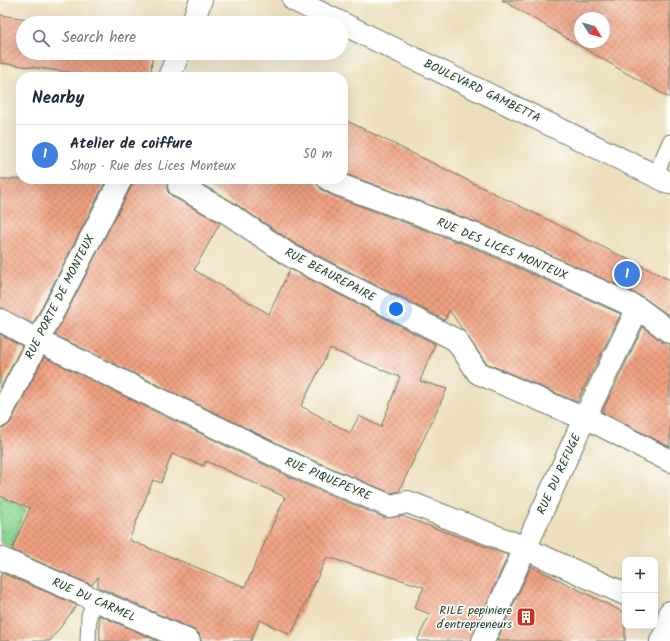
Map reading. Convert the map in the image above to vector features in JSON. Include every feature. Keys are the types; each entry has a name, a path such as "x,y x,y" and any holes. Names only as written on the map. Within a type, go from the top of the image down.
{"street":[{"path":"195,16 201,0"},
{"name":"BOULEVARD GAMBETTA","path":"294,0 327,16"},
{"name":"BOULEVARD GAMBETTA","path":"348,26 663,179"},
{"path":"171,72 176,60"},
{"name":"RUE PORTE DE MONTEUX","path":"0,416 37,340 118,184"},
{"name":"RUE DES LICES MONTEUX","path":"337,184 479,236 638,308 670,332"},
{"name":"RUE BEAUREPAIRE","path":"179,186 226,212 291,256 456,340 478,373 573,414 585,417 670,461"},
{"name":"RUE DU REFUGE","path":"483,641 524,548 638,308"},
{"name":"RUE PIQUEPEYRE","path":"0,320 37,340 307,471 390,506 408,502 524,548 623,593"},
{"name":"RUE DU CARMEL","path":"0,558 189,641"},
{"path":"658,609 670,613 667,630 661,641"}],"lane":[{"path":"663,179 670,142"},
{"path":"88,641 89,616 94,600"}],"green space":[{"path":"0,498 26,509 11,547 0,542"}],"building":[{"path":"502,0 670,0 670,98 584,48 610,48 610,12 574,12 574,42"},
{"path":"0,15 16,17 16,60 152,60 151,72 68,72 0,63"},
{"path":"348,121 670,280 670,316 643,297 484,225 348,175"},
{"path":"0,179 16,179 16,184 104,184 33,324 0,308"},
{"path":"132,184 168,184 168,192 173,197 220,223 194,270 269,314 290,269 435,344 420,381 447,389 399,491 391,493 312,460 55,335","holes":["330,349 400,377 381,427 359,416 350,433 301,406"]},
{"path":"201,184 318,184 322,190 333,196 474,248 621,314 577,402 486,363 449,310 445,320 297,245 233,202"},
{"path":"643,327 662,342 670,344 670,447 602,412"},
{"path":"0,334 22,346 0,389"},
{"path":"44,357 302,483 385,518 402,516 508,555 471,641 417,641 430,614 414,608 424,587 327,557 291,635 260,620 251,641 201,641 199,634 194,630 98,587 98,577 92,585 12,550 30,508 0,496 0,428 6,427 11,422","holes":["172,454 204,466 206,461 285,497 245,587 129,540 153,480 161,483"]},
{"path":"531,566 622,612 622,629 625,629 625,641 497,641"},
{"path":"2,573 77,605 50,641 0,641 0,578"},
{"path":"99,615 158,641 100,641"}],"place":[{"name":"Atelier de coiffure","path":"627,274"},
{"name":"RILE pepiniere d'entrepreneurs","path":"526,617"}]}
